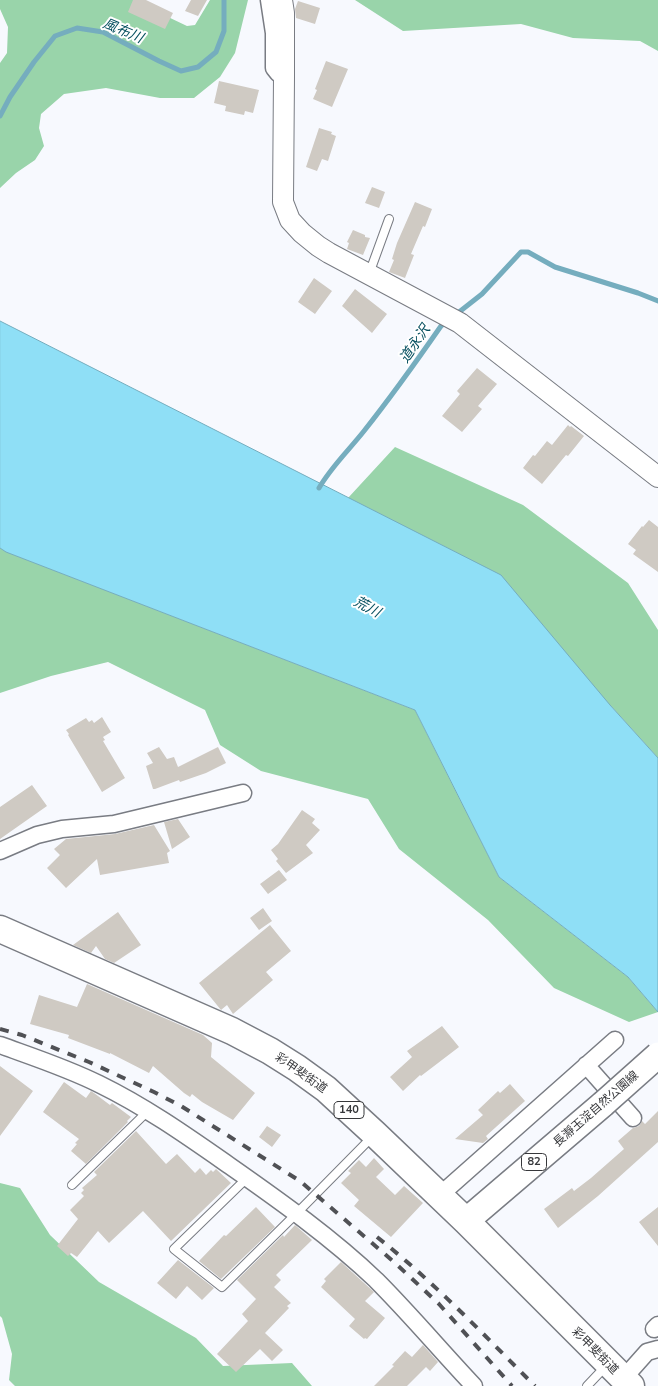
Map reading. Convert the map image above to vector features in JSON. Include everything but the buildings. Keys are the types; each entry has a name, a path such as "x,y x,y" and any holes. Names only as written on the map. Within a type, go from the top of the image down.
{"highway":[{"name":"彩甲斐街道","path":"0,929 232,1031 297,1068 326,1090 375,1134 466,1221 621,1376"}],"main road":[{"name":"長瀞玉淀自然公園線","path":"466,1221 603,1104 658,1054"}],"street":[{"path":"269,0 274,33 274,68 284,78"},
{"path":"282,0 284,13 283,202 290,220 318,246 460,323 658,477"},
{"path":"0,850 37,835 62,829 114,824 243,793"},
{"path":"439,1196 615,1040"},
{"path":"0,1046 60,1067 98,1083 169,1123 247,1178 330,1240 376,1280 474,1386"},
{"path":"586,1065 633,1118"},
{"path":"621,1376 647,1352 658,1349"}],"lane":[{"path":"369,274 389,219"},
{"path":"72,1185 148,1111"},
{"path":"247,1178 174,1249 222,1287 375,1134"},
{"path":"587,1386 621,1376"}],"green space":[{"path":"0,0 141,0 145,6 187,26 195,25 210,0 248,0 235,53 220,77 194,98 160,98 106,88 64,94 41,114 39,128 44,146 35,160 16,173 0,188 0,63 7,53 8,27 0,9"},
{"path":"355,0 658,0 658,51 640,41 573,38 521,24 403,31"},
{"path":"395,447 523,505 628,583 658,630 658,758 610,705 348,498"},
{"path":"0,548 415,710 499,877 628,977 658,1012 629,1022 554,988 488,920 399,849 368,799 261,771 220,745 205,710 108,662 51,676 0,693"},
{"path":"0,1183 20,1188 50,1235 99,1282 196,1338 223,1366 292,1363 312,1386 15,1386 9,1380 12,1354 0,1316"}],"water":[{"name":"荒川","path":"0,321 501,575 610,705 658,758 658,1012 628,977 499,877 415,710 6,552 0,548"}],"waterway":[{"name":"風布川","path":"0,116 10,97 34,62 55,36 77,28 103,32 181,71 198,67 216,52 224,31 224,0"},
{"name":"道永沢","path":"454,316 482,294 521,252 528,252 555,267 658,301"},
{"name":"道永沢","path":"319,488 384,405 441,326 447,321"}],"railway":[{"path":"0,1029 22,1035 89,1062 154,1092 181,1106 300,1181 394,1262 439,1304 512,1386"},
{"path":"377,1237 439,1290 535,1386"}]}
